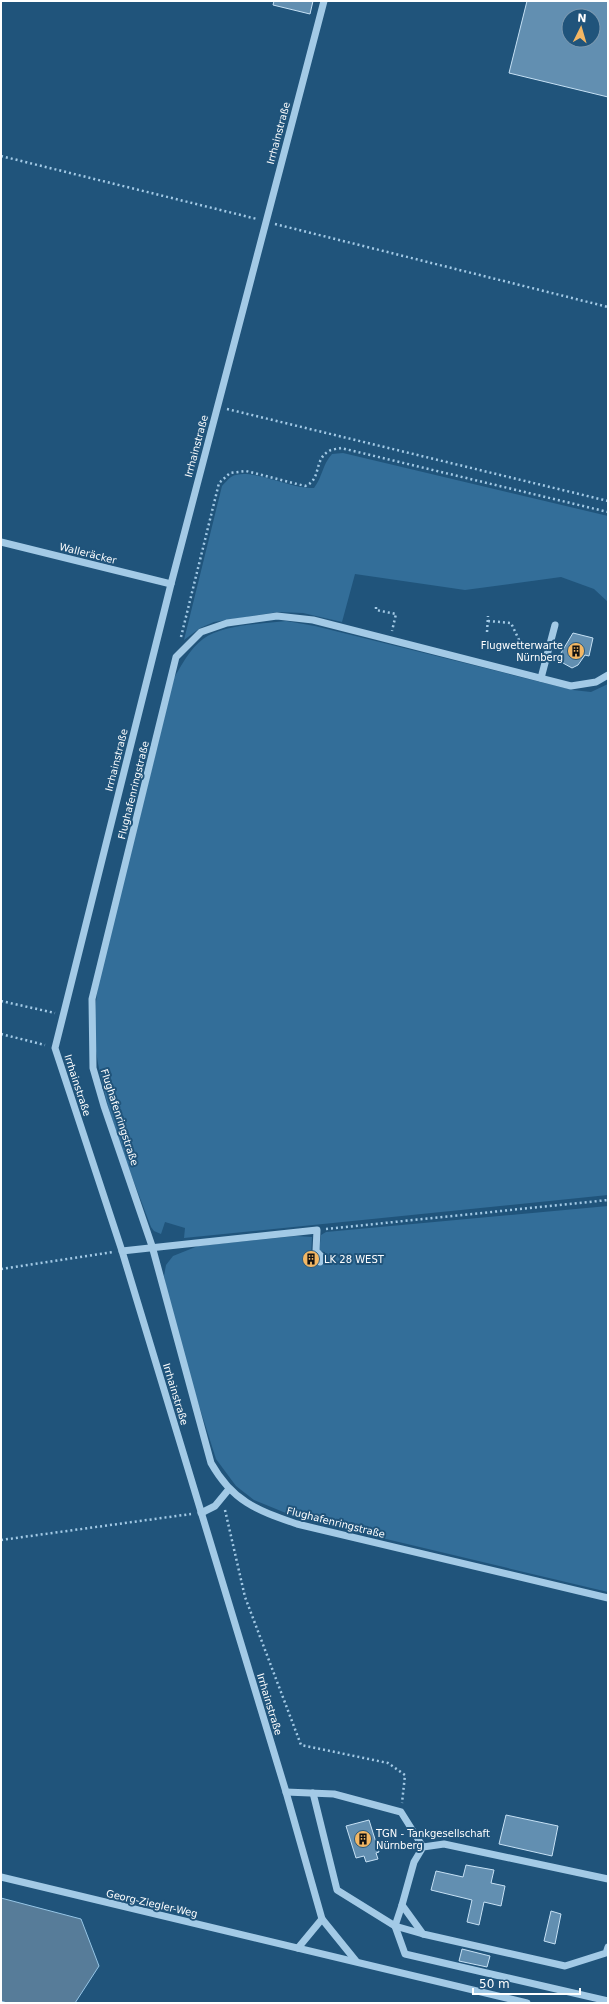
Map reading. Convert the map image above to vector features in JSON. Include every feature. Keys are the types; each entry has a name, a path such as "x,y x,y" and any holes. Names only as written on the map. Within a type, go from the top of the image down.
{"street":[{"name":"Irrhainstraße","path":"324,1 171,584 56,1048 122,1251 286,1792 322,1919 356,1962"},
{"name":"Walleräcker","path":"1,542 171,584"},
{"path":"176,657 201,632 227,623 277,616 313,620 571,686 596,682 608,675"},
{"path":"541,678 555,625"},
{"name":"Flughafenringstraße","path":"176,657 92,999 93,1068 152,1246 212,1463 229,1489 244,1501 268,1514 297,1524 608,1598"},
{"path":"122,1251 152,1246 317,1230 316,1251 321,1256 320,1262"},
{"path":"201,1513 215,1506 229,1489"},
{"path":"286,1792 334,1794 401,1812 423,1847"},
{"path":"313,1793 337,1890 395,1926 423,1934 565,1966 606,1953 608,1947"},
{"path":"423,1847 444,1844 608,1879"},
{"path":"423,1847 414,1862 395,1926 405,1954 608,2001"},
{"name":"Georg-Ziegler-Weg","path":"1,1877 356,1962"},
{"path":"402,1905 423,1934"},
{"path":"298,1948 322,1919"},
{"path":"356,1962 527,2003"}],"path":[{"path":"1,156 608,307"},
{"path":"217,406 608,501"},
{"path":"176,657 219,483 230,473 246,471 305,486 311,484 316,478 320,459 329,451 341,448 608,512"},
{"path":"376,607 376,610 396,614 390,639"},
{"path":"487,632 488,616"},
{"path":"488,621 511,623 520,642 549,649"},
{"path":"1,1001 63,1015"},
{"path":"1,1034 56,1048"},
{"path":"317,1230 608,1200"},
{"path":"1,1269 122,1251"},
{"path":"222,1497 245,1596 300,1744 388,1763 405,1775 401,1812"},
{"path":"1,1540 201,1513"}],"shaded area":[{"path":"343,453 608,516 608,602 594,589 561,577 465,590 355,574 342,622 303,613 278,612 214,622 200,628 184,640 222,486 231,477 239,474 249,474 294,486 314,488 326,462 332,454"},
{"path":"286,621 315,626 573,690 591,692 608,684 608,1195 184,1238 185,1228 165,1222 161,1234 154,1231 151,1227 119,1140 105,1096 100,1074 96,1051 95,1009 102,966 174,678 194,647 211,634 221,630 243,626"},
{"path":"608,1206 608,1592 298,1518 254,1500 236,1486 216,1459 175,1330 164,1276 166,1265 173,1256 198,1246 296,1236 312,1237 311,1254 308,1255 306,1261 323,1265 325,1252 319,1251 321,1235 326,1232"},
{"path":"1,1898 81,1919 99,1966 75,2003 7,2003 1,2001"}],"building":[{"path":"274,1 313,1 310,14 273,5"},
{"path":"527,1 608,1 608,97 509,73"},
{"name":"Flugwetterwarte Nürnberg","path":"573,633 593,638 589,656 585,655 578,665 572,668 563,663 561,653"},
{"path":"506,1815 558,1826 552,1856 499,1844"},
{"name":"TGN - Tankgesellschaft Nürnberg","path":"369,1820 379,1852 376,1853 378,1859 366,1862 364,1856 356,1858 346,1826"},
{"path":"466,1865 494,1870 491,1883 505,1886 501,1906 484,1902 479,1925 467,1922 472,1900 431,1890 436,1871 463,1877"},
{"path":"551,1911 561,1914 555,1944 544,1941"},
{"path":"462,1949 490,1956 487,1967 459,1961"}],"place":[{"name":"Flugwetterwarte Nürnberg","path":"576,651"},
{"name":"LK 28 WEST","path":"311,1259"},
{"name":"TGN - Tankgesellschaft Nürnberg","path":"363,1839"}]}
